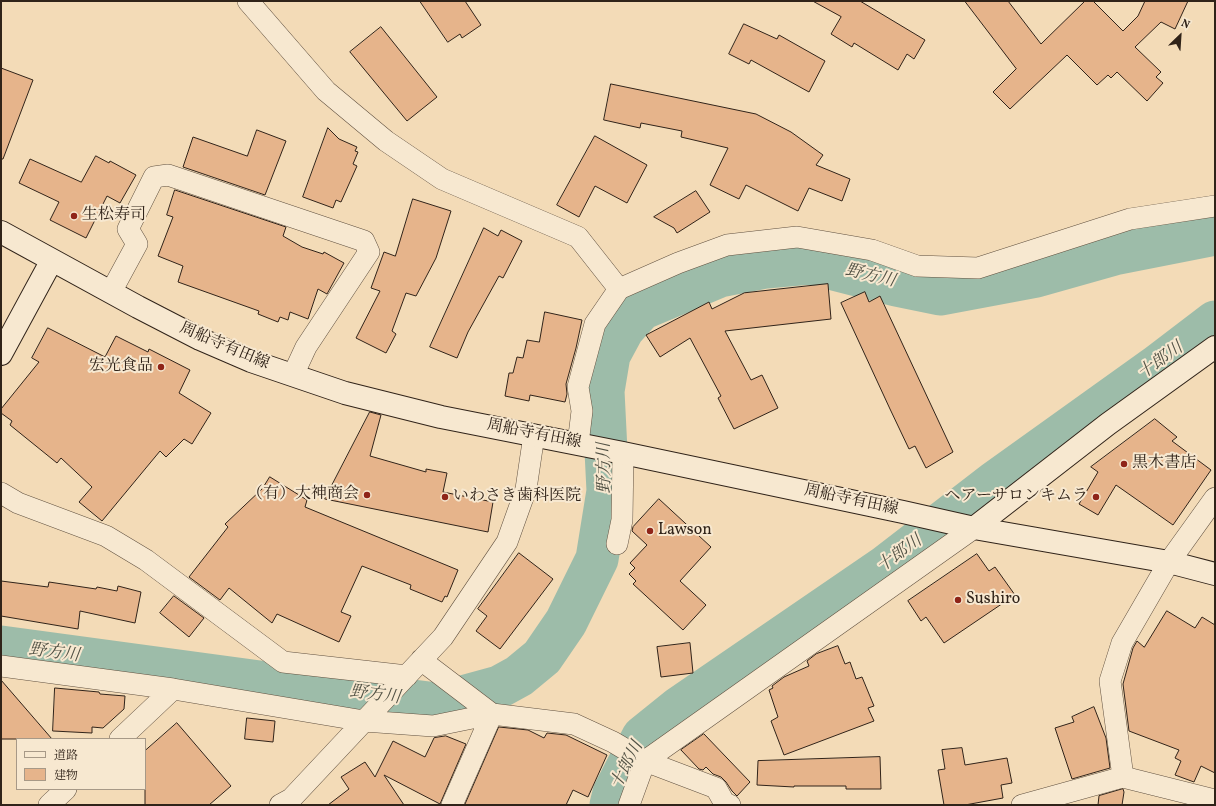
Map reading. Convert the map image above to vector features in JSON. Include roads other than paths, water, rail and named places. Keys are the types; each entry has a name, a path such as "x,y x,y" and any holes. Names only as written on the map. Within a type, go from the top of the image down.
{"main road":[{"name":"周船寺有田線","path":"1,232 200,339 293,376 345,393 441,417 624,453 974,528 1169,562 1215,574"},
{"path":"1,354 52,260"},
{"path":"974,528 1108,424 1215,347"}],"street":[{"path":"248,1 326,91 386,141 442,179 578,237 619,289"},
{"path":"111,292 137,244 128,229 154,177 168,175 364,241 369,252 306,347 293,376"},
{"path":"578,444 582,412 578,387 595,324 619,289 678,263 727,245 797,237 872,250 917,266 978,268 1130,219 1215,206"},
{"path":"289,803 443,637 507,542 526,489 534,435"},
{"path":"617,544 622,520 624,453"},
{"path":"1,493 18,503 106,536 139,556 283,662 403,679"},
{"path":"1123,777 1110,681 1122,643 1169,562 1215,498"},
{"path":"629,805 645,761 974,528"},
{"path":"421,660 492,714"},
{"path":"1,666 432,726 492,714 574,724 613,742 645,761 716,788 725,804 730,805"},
{"path":"121,738 173,689"},
{"path":"452,805 492,714"},
{"path":"1022,805 1123,777 1215,800"},
{"path":"49,805 65,790"}],"waterway":[{"name":"野方川","path":"1,647 267,683 437,704 499,687 519,676 542,657 566,622 597,559 608,491 603,391 609,355 623,329 641,309 720,276 766,267 810,263 896,285 940,294 1036,276 1114,254 1215,234"},
{"name":"十郎川","path":"611,805 614,793 643,737 679,708 885,567 994,483 1156,367 1215,322"}],"place":[{"name":"生松寿司","path":"74,216"},
{"name":"宏光食品","path":"161,367"},
{"name":"黒木書店","path":"1124,464"},
{"name":"（有）大神商会","path":"367,495"},
{"name":"いわさき歯科医院","path":"445,497"},
{"name":"ヘアーサロンキムラ","path":"1096,497"},
{"name":"Lawson","path":"650,531"},
{"name":"Sushiro","path":"958,600"}]}
